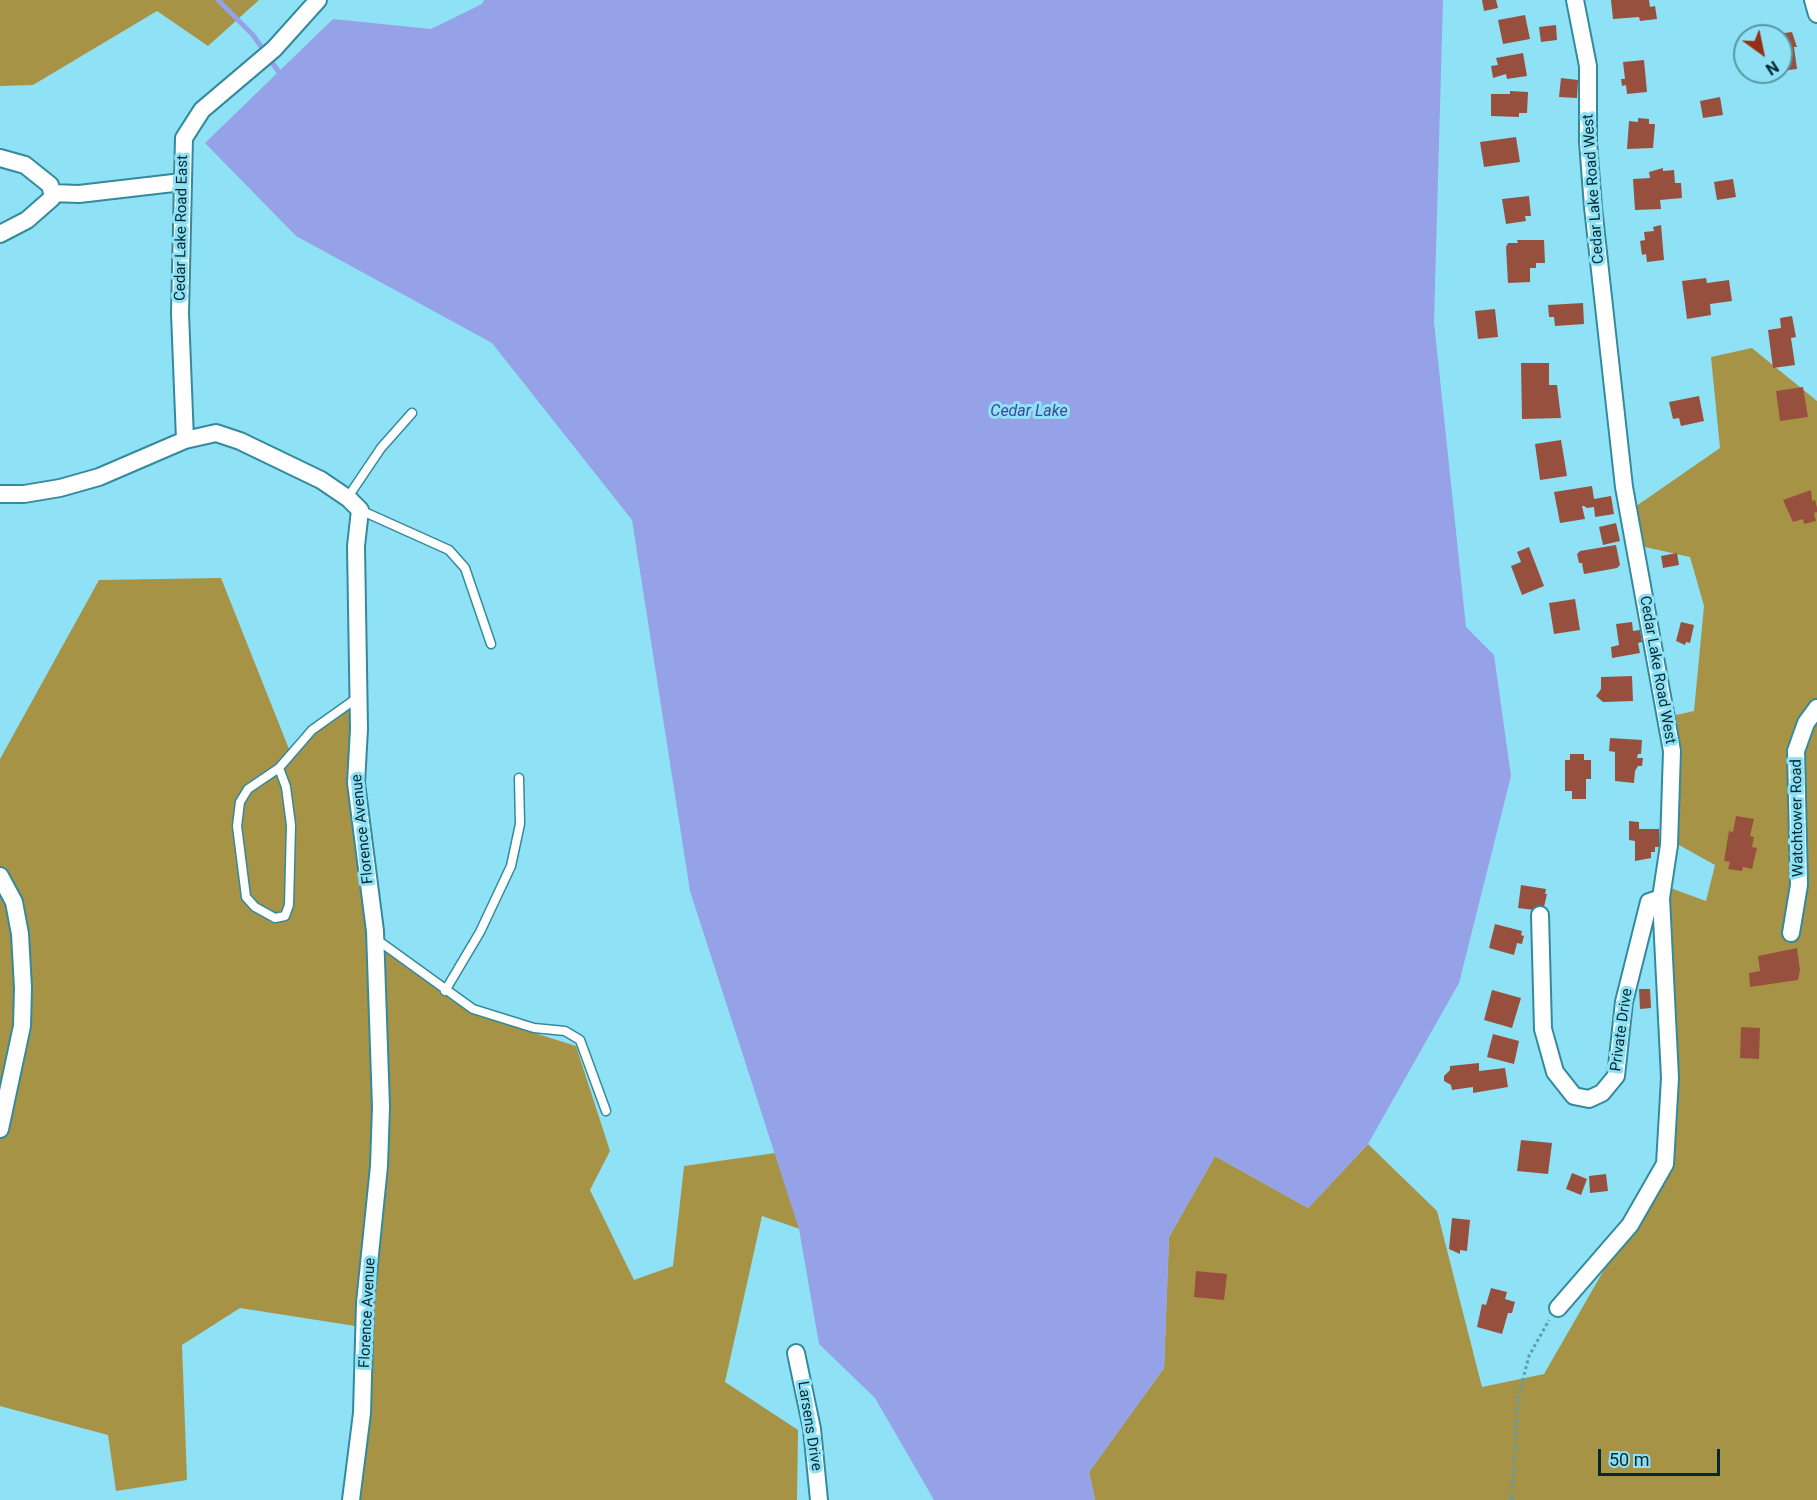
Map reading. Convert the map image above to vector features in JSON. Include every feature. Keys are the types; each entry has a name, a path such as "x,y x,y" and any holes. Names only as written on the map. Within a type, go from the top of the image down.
{"street":[{"name":"Cedar Lake Road East","path":"185,440 180,369 184,138 191,123 224,89 268,55 318,0"},
{"name":"Cedar Lake Road West","path":"1558,1308 1630,1225 1665,1164 1670,1078 1661,898 1669,845 1672,751 1624,487 1593,207 1588,142 1588,66 1575,0"},
{"path":"0,158 25,165 50,185 52,193 52,198 27,220 0,234"},
{"path":"52,193 79,194 182,182"},
{"path":"0,494 24,494 60,488 99,477 185,440 216,434 240,441 321,480 348,497 360,510"},
{"name":"Florence Avenue","path":"351,1500 362,1413 365,1303 379,1166 381,1088 375,939 356,783 358,698 356,546 360,510"},
{"name":"Watchtower Road","path":"1791,933 1799,885 1796,751 1806,723 1817,708"},
{"path":"0,876 14,902 20,934 23,988 22,1026 0,1129"},
{"name":"Private Drive","path":"1540,915 1543,1029 1555,1072 1574,1096 1588,1099 1602,1093 1616,1076 1624,1002 1648,902 1661,898"},
{"name":"Larsens Drive","path":"796,1353 812,1429 819,1500"}],"lane":[{"path":"348,497 381,448 412,413"},
{"path":"360,510 449,550 465,568 492,644"},
{"path":"279,768 286,787 291,825 289,905 285,916 275,918 255,907 246,897 237,826 240,802 248,789 279,768 312,730 358,698"},
{"path":"445,991 480,933 511,866 520,824 519,778"},
{"path":"375,939 473,1009 534,1028 565,1031 580,1040 606,1111"}],"path":[{"path":"1512,1500 1518,1398 1529,1356 1542,1329 1558,1308"}],"shaded area":[{"path":"0,0 259,0 208,46 157,11 33,85 0,86"},
{"path":"1752,348 1817,401 1817,1500 1095,1500 1089,1472 1164,1368 1169,1237 1215,1156 1308,1208 1368,1144 1437,1211 1482,1387 1544,1374 1665,1164 1665,886 1706,901 1715,865 1670,840 1667,717 1694,711 1704,606 1690,557 1636,545 1629,511 1720,448 1711,357"},
{"path":"221,578 289,749 355,697 376,939 477,1015 576,1046 610,1151 590,1190 634,1280 673,1266 684,1166 775,1153 800,1229 762,1216 725,1382 798,1430 797,1500 354,1500 368,1328 240,1308 182,1345 187,1480 116,1491 108,1435 0,1406 0,759 99,580"}],"water":[{"name":"Cedar Lake","path":"484,0 1443,0 1434,322 1466,627 1494,655 1511,776 1459,983 1368,1144 1308,1208 1215,1156 1169,1237 1164,1368 1089,1472 1095,1500 934,1500 875,1398 819,1344 799,1229 690,891 632,520 492,343 296,236 205,143 333,19 431,29 482,4"}],"building":[{"path":"1482,0 1496,0 1498,8 1484,11"},
{"path":"1611,0 1649,0 1650,7 1655,6 1657,19 1640,21 1639,17 1613,19"},
{"path":"1525,15 1530,39 1503,44 1498,20"},
{"path":"1556,25 1557,40 1541,42 1539,27"},
{"path":"1793,35 1797,47 1794,47 1797,69 1793,70"},
{"path":"1523,53 1527,76 1507,79 1506,74 1493,78 1491,66 1498,65 1496,58"},
{"path":"1644,60 1647,92 1627,94 1626,85 1622,86 1621,79 1625,79 1623,62"},
{"path":"1561,78 1578,80 1577,98 1559,97"},
{"path":"1510,91 1528,92 1527,113 1519,113 1519,117 1491,116 1491,94 1510,94"},
{"path":"1720,97 1723,115 1703,118 1700,101"},
{"path":"1638,118 1649,119 1649,124 1655,124 1653,148 1627,149 1629,121 1638,122"},
{"path":"1516,137 1520,162 1484,167 1480,142"},
{"path":"1663,168 1663,171 1674,170 1675,183 1681,183 1682,198 1660,200 1661,209 1635,210 1633,179 1650,178 1649,172"},
{"path":"1733,179 1736,197 1717,200 1714,182"},
{"path":"1529,196 1531,216 1525,216 1526,221 1506,224 1502,199"},
{"path":"1661,225 1664,260 1647,262 1646,254 1642,255 1640,241 1645,240 1644,232 1654,231 1653,227"},
{"path":"1517,240 1544,240 1545,263 1536,263 1536,268 1530,268 1530,282 1508,283 1506,247 1508,243 1518,243"},
{"path":"1706,278 1707,283 1729,280 1732,301 1710,304 1711,315 1687,319 1682,281"},
{"path":"1583,303 1584,324 1555,326 1554,317 1549,317 1548,305"},
{"path":"1495,309 1498,337 1478,339 1475,311"},
{"path":"1792,316 1796,337 1791,338 1795,365 1773,368 1768,330 1781,328 1780,318"},
{"path":"1521,363 1549,363 1549,385 1557,385 1561,418 1522,419"},
{"path":"1803,387 1808,417 1780,421 1776,391"},
{"path":"1699,396 1704,421 1681,426 1679,418 1673,419 1669,402"},
{"path":"1561,440 1567,476 1540,480 1535,444"},
{"path":"1592,486 1594,499 1611,496 1614,514 1595,517 1594,507 1582,506 1585,519 1560,523 1554,492"},
{"path":"1811,490 1812,501 1815,500 1817,508 1817,512 1814,513 1816,521 1804,524 1803,519 1793,522 1783,500"},
{"path":"1616,523 1620,541 1603,545 1599,527"},
{"path":"1616,545 1620,565 1617,568 1584,574 1577,554 1580,551"},
{"path":"1529,547 1544,586 1522,595 1511,566 1521,562 1517,552"},
{"path":"1677,553 1679,565 1663,568 1661,556"},
{"path":"1575,599 1580,630 1554,634 1549,603"},
{"path":"1632,622 1633,631 1640,630 1642,642 1638,643 1640,653 1612,658 1611,647 1619,645 1616,624"},
{"path":"1681,622 1694,625 1690,643 1686,642 1685,645 1676,641"},
{"path":"1632,676 1633,701 1603,702 1596,696 1601,689 1601,677"},
{"path":"1610,738 1642,740 1641,754 1638,754 1637,758 1643,758 1642,766 1638,766 1635,771 1634,783 1615,781 1615,752 1609,751"},
{"path":"1570,754 1584,754 1584,760 1591,760 1591,779 1586,779 1586,799 1572,799 1572,791 1565,791 1565,760 1570,760"},
{"path":"1736,816 1754,819 1750,836 1754,837 1752,847 1757,848 1752,869 1743,867 1742,871 1728,869 1730,862 1724,861 1729,831 1733,832"},
{"path":"1629,821 1639,822 1639,829 1659,829 1659,847 1655,847 1655,852 1651,852 1651,858 1635,861 1635,841 1629,840"},
{"path":"1521,885 1546,889 1543,911 1518,908"},
{"path":"1495,924 1522,931 1521,935 1524,936 1522,944 1517,943 1514,955 1489,948"},
{"path":"1797,948 1800,970 1798,980 1750,987 1749,973 1760,971 1758,956"},
{"path":"1639,989 1650,989 1651,1008 1640,1009"},
{"path":"1492,990 1521,998 1512,1028 1484,1020"},
{"path":"1741,1027 1760,1028 1759,1059 1740,1058"},
{"path":"1493,1034 1519,1041 1514,1064 1487,1057"},
{"path":"1479,1063 1479,1071 1505,1068 1508,1087 1473,1093 1473,1087 1452,1090 1451,1085 1444,1081 1444,1076 1450,1070 1450,1066"},
{"path":"1521,1140 1552,1143 1548,1174 1517,1171"},
{"path":"1572,1173 1587,1179 1581,1195 1566,1189"},
{"path":"1606,1174 1608,1191 1590,1193 1589,1176"},
{"path":"1452,1218 1470,1220 1467,1251 1460,1250 1460,1254 1449,1249"},
{"path":"1196,1271 1227,1274 1224,1300 1194,1297"},
{"path":"1491,1288 1507,1292 1505,1299 1515,1302 1512,1313 1508,1313 1502,1334 1477,1327 1482,1304 1486,1305"}],"waterway":[{"path":"218,0 253,35 278,71"}]}
